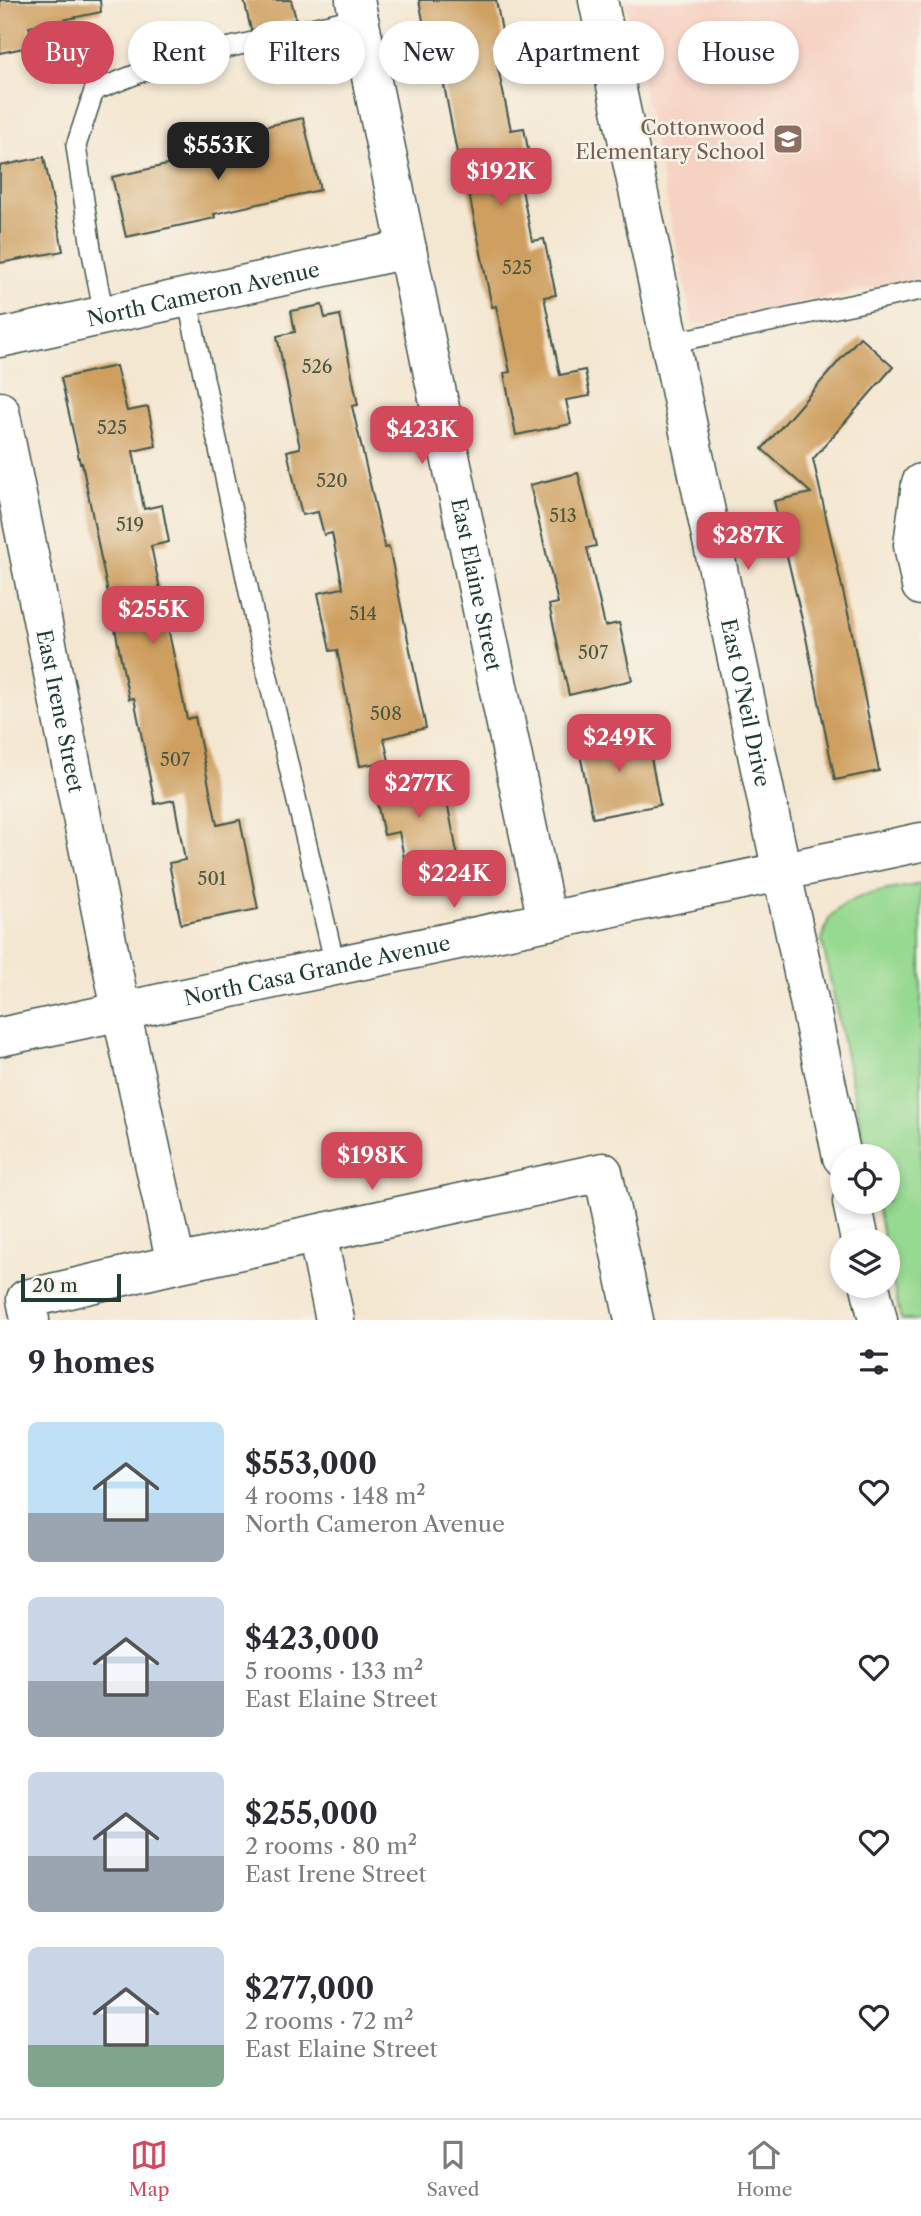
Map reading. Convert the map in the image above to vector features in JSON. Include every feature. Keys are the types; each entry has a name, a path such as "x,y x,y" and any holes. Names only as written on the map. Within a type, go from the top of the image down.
{"street":[{"name":"East O'Neil Drive","path":"597,0 839,1144"},
{"name":"East Elaine Street","path":"357,9 547,921"},
{"name":"North Cameron Avenue","path":"0,338 407,249"},
{"name":"East Irene Street","path":"0,411 121,1010 176,1264"},
{"path":"921,484 913,545 921,586"},
{"name":"North Casa Grande Avenue","path":"0,1037 921,842"},
{"path":"30,1320 26,1299 603,1172 634,1320"},
{"path":"317,1234 335,1320"},
{"path":"872,1298 877,1320"}],"lane":[{"path":"104,315 76,146 94,92 167,62 357,9"},
{"path":"670,344 921,290"},
{"path":"187,297 257,630 335,965"}],"shaded area":[{"name":"Cottonwood Elementary School","path":"625,0 921,0 921,278 693,326 643,84 664,84 664,21 629,21"}],"green space":[{"path":"921,884 921,1320 901,1320 896,1298 900,1298 900,1228 881,1228 878,1214 900,1214 900,1144 864,1144 822,940 829,919 837,910 871,894"}],"building":[{"path":"0,0 100,0 101,12 58,21 21,21 21,49 0,53"},
{"path":"244,0 291,0 296,19 288,21 249,21"},
{"path":"419,0 496,0 500,21 493,21 493,84 501,84 511,130 524,128 532,171 519,174 532,241 544,239 556,295 544,297 560,375 585,370 590,396 566,400 571,424 516,435 504,373 510,372 496,306 492,307 467,184 463,184 444,84 479,84 479,21 423,21"},
{"path":"303,118 320,190 214,214 215,218 126,237 112,177 267,143 263,127"},
{"path":"44,157 63,251 0,263 0,166"},
{"path":"322,305 325,318 340,315 358,405 352,406 385,548 389,547 426,728 384,738 389,761 360,766 337,650 330,651 318,593 343,588 332,533 324,535 318,512 302,515 287,451 300,448 277,336 295,332 291,311"},
{"path":"860,337 893,367 813,459 849,618 879,771 835,780 804,628 774,501 811,493 762,449"},
{"path":"116,366 127,411 148,407 156,446 133,451 144,509 162,505 169,542 151,546 187,719 195,717 217,825 240,820 258,909 181,924 169,863 185,860 174,800 155,804 134,698 129,699 82,463 61,378"},
{"path":"578,473 596,546 587,548 605,626 619,623 632,680 569,695 549,605 558,603 530,485"},
{"path":"646,731 660,805 593,818 578,744"},
{"path":"441,772 459,862 407,873 399,832 384,835 373,785"}],"place":[{"name":"Cottonwood Elementary School","path":"788,139"}]}
